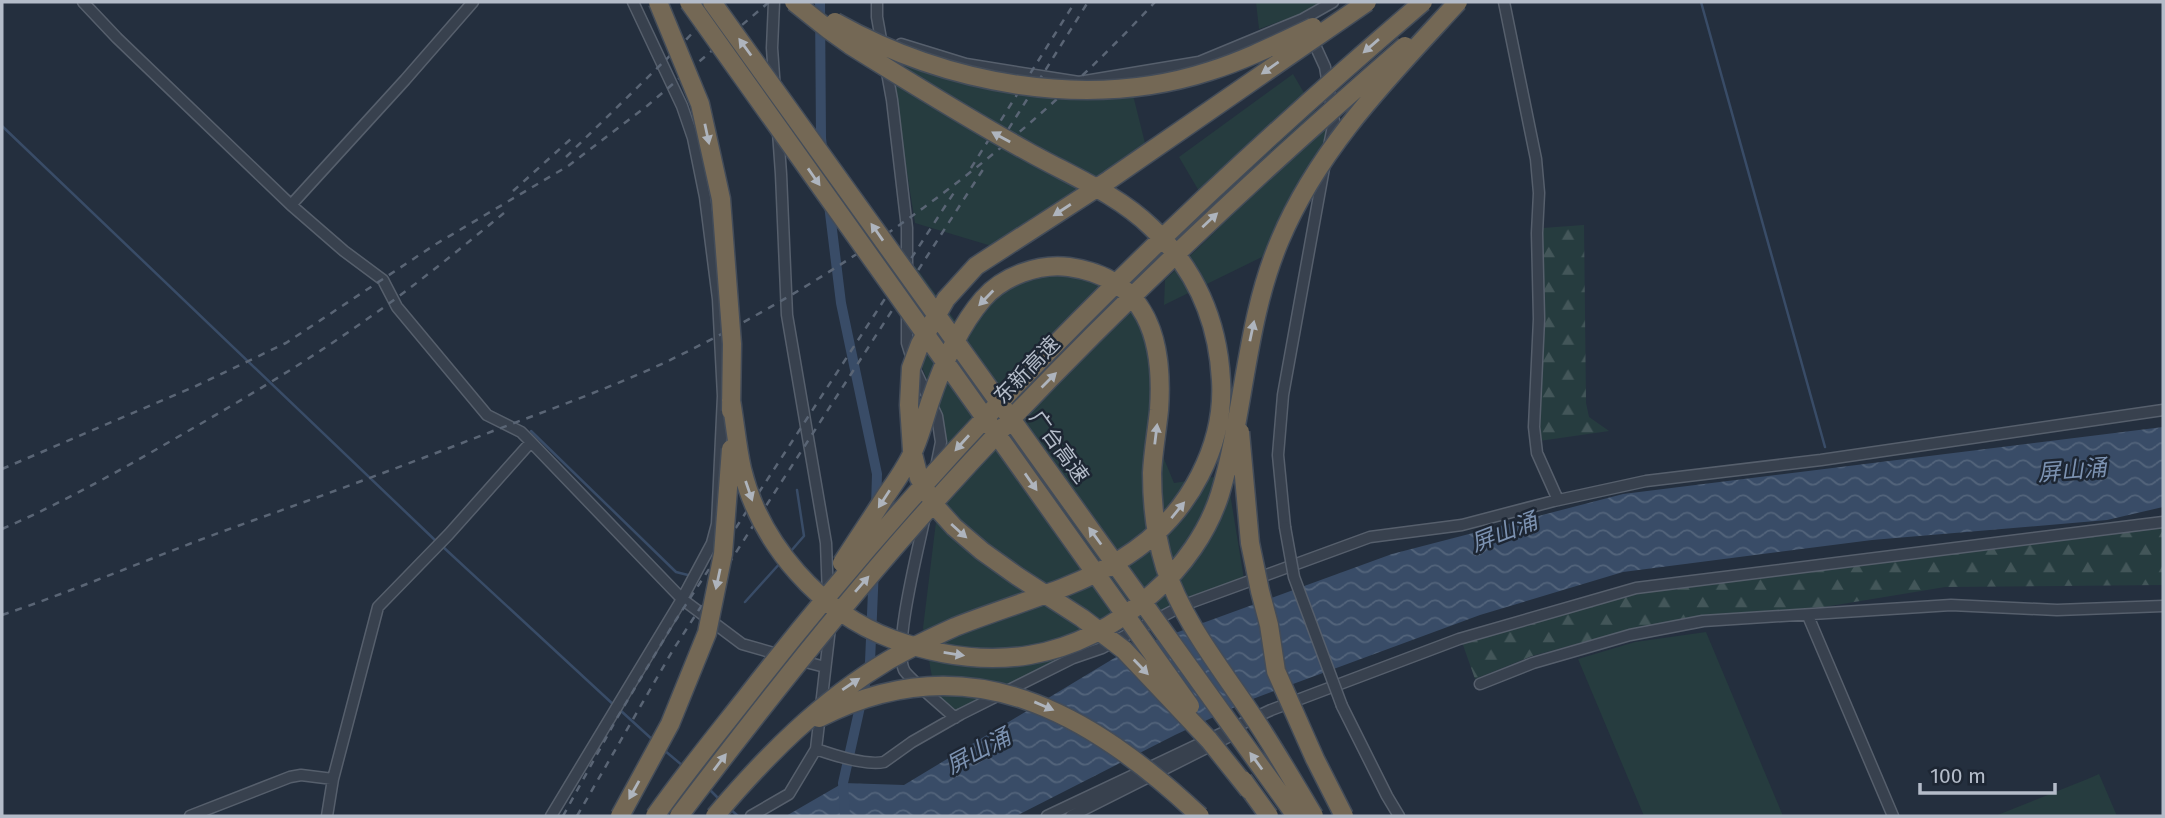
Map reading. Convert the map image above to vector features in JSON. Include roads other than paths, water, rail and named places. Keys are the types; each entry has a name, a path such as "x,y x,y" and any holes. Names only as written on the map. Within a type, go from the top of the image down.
{"highway":[{"path":"620,816 670,724 707,633 723,554 730,475 732,344 721,199 700,104 658,2"},
{"name":"广台高速","path":"689,2 1269,816"},
{"name":"广台高速","path":"712,2 1296,816"},
{"path":"715,816 792,734 843,689 906,650 954,628 1080,582 1116,564 1145,545 1182,506 1203,469 1219,423 1222,387 1212,321 1203,298 1180,259 1149,225 1114,199 986,128 871,58 794,2"},
{"path":"800,2 870,41 935,65 1027,87 1086,91 1173,81 1208,72 1367,2"},
{"path":"1249,790 1209,740 1124,650 1082,618 982,551 936,508 919,478 912,450 909,405 911,368 920,344 946,299 976,266 1109,180 1367,2"},
{"name":"东新高速","path":"654,816 800,628 966,438 1117,282 1270,137 1423,2"},
{"path":"732,400 742,470 755,508 775,545 799,576 850,619 877,634 916,648 993,659 1054,651 1082,641 1122,619 1164,583 1196,545 1219,495 1241,398 1251,332 1280,239 1308,184 1338,138 1457,2"},
{"name":"东新高速","path":"679,816 774,691 854,594 1032,397 1226,205 1301,136 1457,2"},
{"path":"800,628 903,470 915,447 950,353 984,297 1000,284 1018,275 1045,267 1084,269 1123,286 1143,312 1152,333 1158,355 1160,380 1152,472 1153,494 1160,547 1175,593 1314,816"},
{"path":"1241,398 1242,465 1250,542 1269,625 1276,671 1344,816"},
{"path":"792,734 831,711 885,692 930,685 999,691 1031,700 1079,723 1142,767 1200,816"}],"street":[{"path":"83,2 291,205 344,251 383,280 397,307 487,415 521,432 682,599 741,644 825,667"},
{"path":"291,205 473,2"},
{"path":"551,816 682,599 712,543 717,524 723,396 718,299 705,197 693,138 682,106 633,2"},
{"path":"751,816 789,794 816,748 830,631 826,543 787,315 772,48 774,2"},
{"path":"877,2 908,228 907,343 916,372 937,416 941,442 911,580 900,650 904,672 955,718"},
{"path":"881,38 967,64 1079,82 1199,62 1303,19 1333,2"},
{"path":"1504,2 1536,159 1539,193 1539,318 1534,427 1537,453 1558,500"},
{"path":"1303,19 1325,67 1335,121 1319,193 1283,395 1278,455 1285,527 1294,577 1342,706 1399,816"},
{"path":"816,748 866,761 879,763 889,760 912,742 955,718 1073,658 1102,648 1184,605 1370,537 1462,525 1646,481 1821,460 2163,410"},
{"path":"327,816 378,607 449,534 531,442"},
{"path":"1047,816 1271,710 1459,639 1636,588 2163,522"},
{"path":"1480,684 1533,663 1630,635 1703,621 1951,605 2057,610 2163,606"},
{"path":"1808,616 1893,816"},
{"path":"1072,816 1238,732 1271,710"},
{"path":"190,816 290,777 301,775 334,779"}],"water":[{"name":"屏山涌","path":"2163,427 2163,507 2107,520 1872,540 1623,572 1480,615 1250,700 1016,816 786,816 843,783 904,785 1126,651 1392,554 1623,494"}],"waterway":[{"path":"820,2 821,138 827,190"},
{"path":"1701,2 1825,447"},
{"path":"2,126 437,542"},
{"path":"829,205 841,303 877,474 876,507"},
{"path":"531,431 676,572 688,575"},
{"path":"791,551 804,536 797,490"},
{"path":"845,816 843,783 870,662 875,543"},
{"path":"442,546 615,706"},
{"path":"745,602 782,561"},
{"path":"620,710 654,741"},
{"path":"664,750 683,766"},
{"path":"709,789 719,799"},
{"path":"729,808 738,816"}],"railway":[{"path":"566,157 684,42 721,2"},
{"path":"2,469 196,386 286,343 436,244 568,166 647,106 769,2"},
{"path":"971,168 1075,2"},
{"path":"1001,141 1088,2"},
{"path":"2,615 580,398 666,362 734,327 865,249 988,158 1102,57 1155,2"},
{"path":"513,191 573,137"},
{"path":"577,816 673,650 984,168"},
{"path":"563,816 672,626 957,188"},
{"path":"2,529 112,474 299,365 404,292 504,213"}]}
